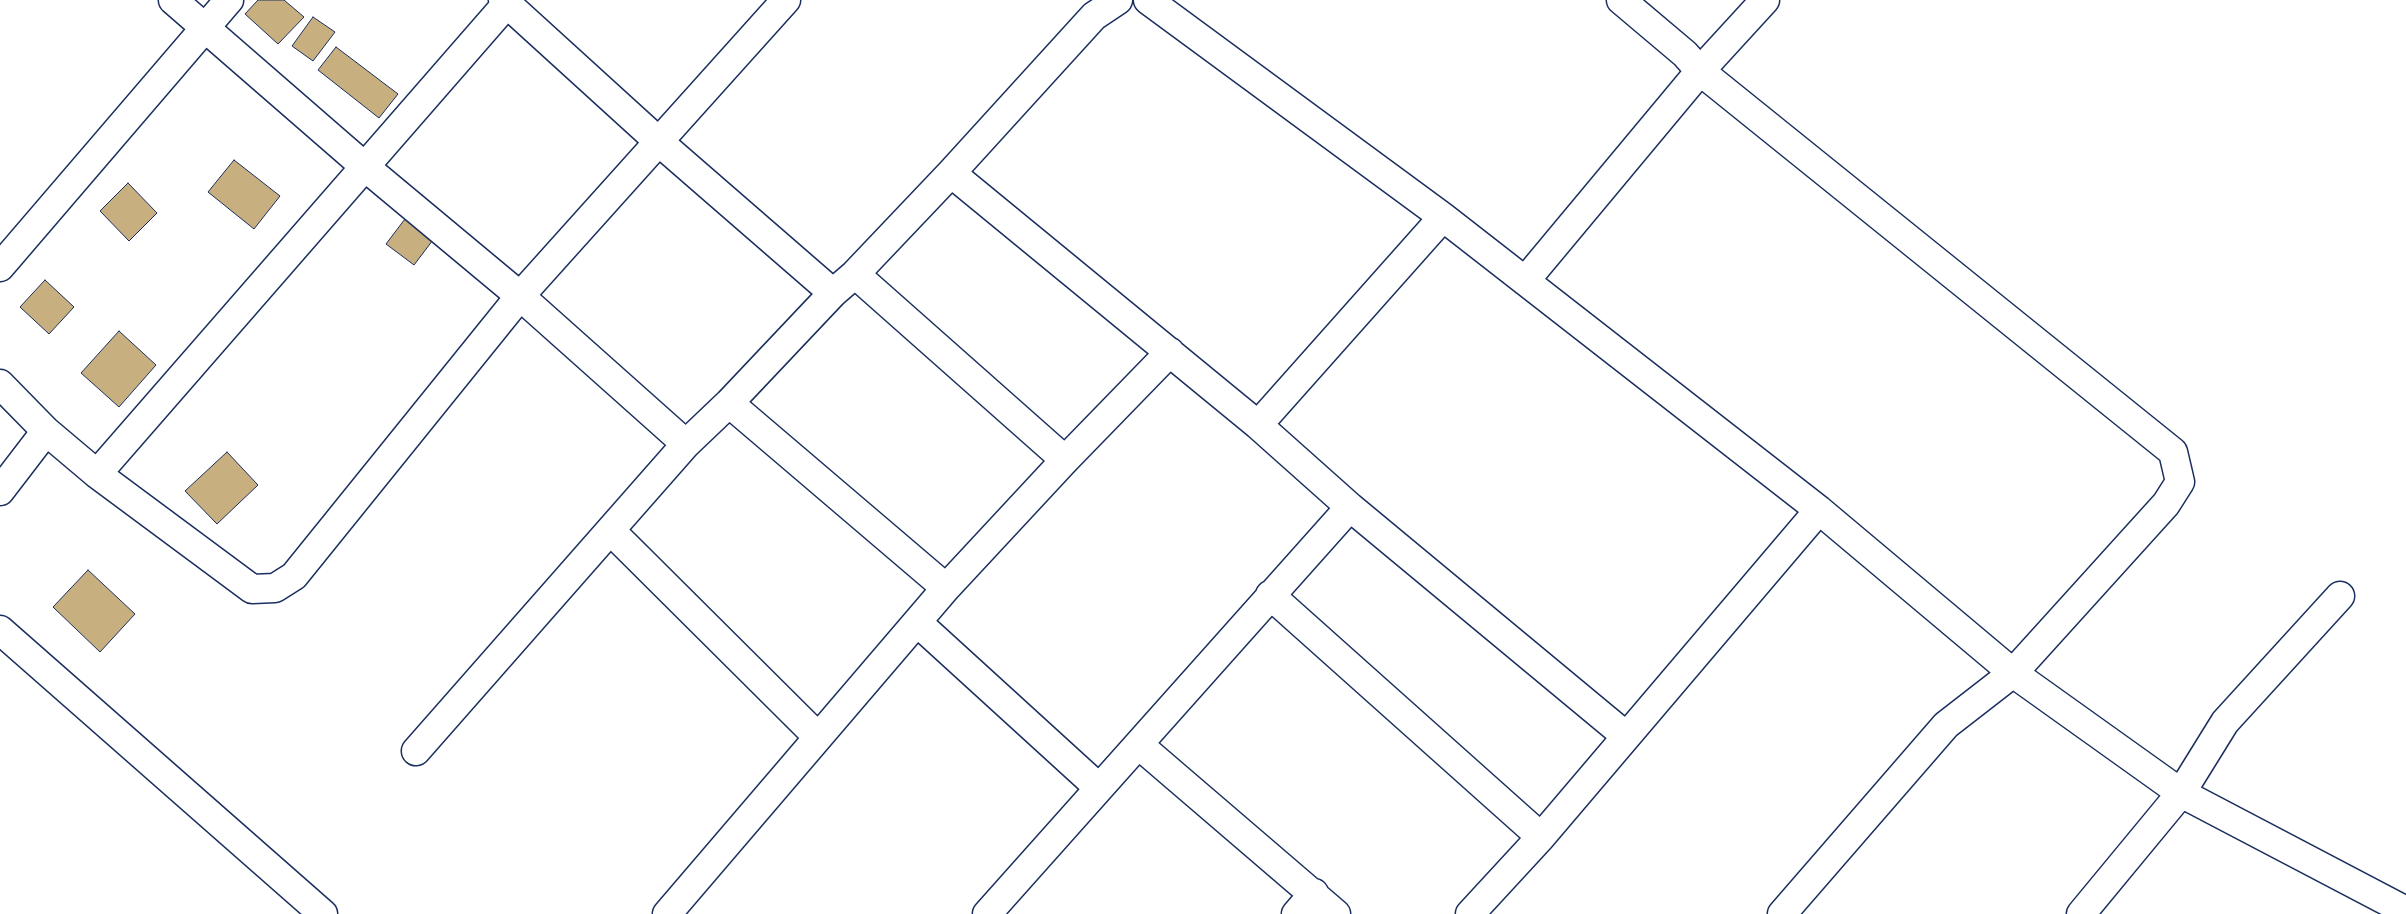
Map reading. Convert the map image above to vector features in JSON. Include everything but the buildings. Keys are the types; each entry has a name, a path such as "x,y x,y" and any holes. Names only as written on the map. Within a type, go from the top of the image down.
{"street":[{"path":"173,0 364,166 520,296 686,444"},
{"path":"0,267 229,0"},
{"path":"0,384 46,431 97,474 252,589 275,588 294,576 520,296 786,0"},
{"path":"416,751 686,444 729,403 833,293 855,274 951,173 1094,16 1118,0"},
{"path":"1148,0 1443,217 1819,510 2013,673 2181,793 2406,910 2403,914"},
{"path":"1621,0 1685,54 1700,71 2173,452 2180,482 2166,504 2013,673 1946,725 1782,914"},
{"path":"1524,281 1700,71 1765,0"},
{"path":"97,474 506,1 658,141 833,293"},
{"path":"951,173 1258,424 1350,507 1626,736"},
{"path":"1258,424 1443,217"},
{"path":"855,274 1064,460"},
{"path":"667,914 946,588 1064,460 1170,352"},
{"path":"729,403 946,588"},
{"path":"0,491 46,431"},
{"path":"994,912 1099,788 1350,507"},
{"path":"1470,914 1541,837 1819,510"},
{"path":"611,531 818,736"},
{"path":"1270,595 1541,837"},
{"path":"2081,914 2181,793 2225,722 2340,596"},
{"path":"918,622 1099,788"},
{"path":"0,630 323,914"},
{"path":"1139,745 1314,893 1336,914"},
{"path":"1296,914 1314,893"}]}
